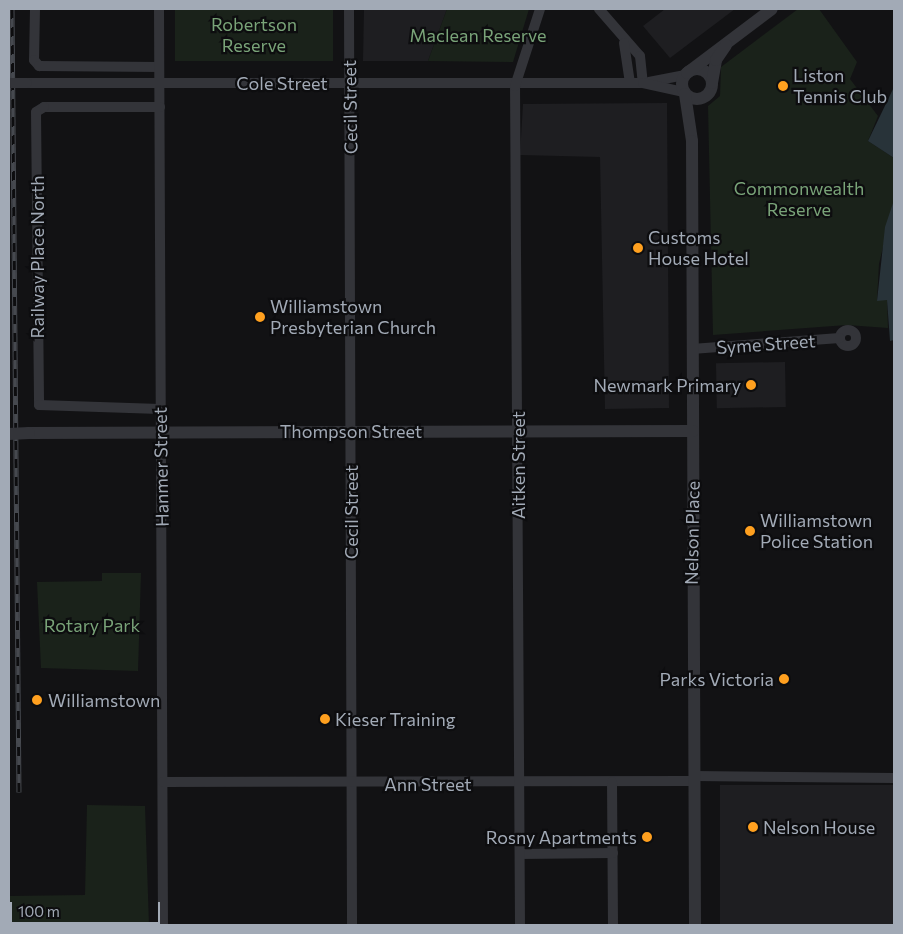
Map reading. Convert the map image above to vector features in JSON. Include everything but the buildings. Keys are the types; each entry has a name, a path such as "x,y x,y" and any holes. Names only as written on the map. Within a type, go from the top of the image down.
{"street":[{"path":"35,9 34,60 39,66 159,67"},
{"name":"Hanmer Street","path":"159,9 163,925"},
{"name":"Cecil Street","path":"349,9 352,925"},
{"name":"Aitken Street","path":"520,925 515,86 540,9"},
{"path":"599,9 621,38 642,60 644,83"},
{"name":"Nelson Place","path":"692,141 685,93 686,74 772,9"},
{"path":"621,38 630,58 630,83"},
{"name":"Nelson Place","path":"695,925 692,141 696,113 709,89 718,56 732,38"},
{"path":"685,93 697,99 709,89 702,70 686,74"},
{"name":"Cole Street","path":"9,83 515,86 644,83 686,74"},
{"name":"Cole Street","path":"644,83 685,93"},
{"name":"Railway Place North","path":"160,107 44,107 36,114 39,405 160,410"},
{"name":"Syme Street","path":"692,349 840,338"},
{"name":"Thompson Street","path":"9,434 518,430 693,431"},
{"name":"Ann Street","path":"163,782 352,784 612,782 694,778 894,778"},
{"path":"612,782 613,925"},
{"path":"520,854 613,853"}],"shaded area":[{"path":"364,9 447,9 428,61 363,61"},
{"path":"665,9 735,9 670,58 643,26"},
{"path":"894,87 894,158 868,141"},
{"path":"667,103 669,408 605,409 600,157 520,155 523,104"},
{"path":"894,200 894,340 890,341 887,300 877,301 885,227"},
{"name":"Newmark Primary","path":"785,362 786,407 717,408 716,363"},
{"path":"720,785 894,785 894,925 720,925"}],"green space":[{"name":"Robertson Reserve","path":"175,9 333,9 333,61 175,61"},
{"name":"Maclean Reserve","path":"447,9 529,9 513,62 428,61"},
{"name":"Commonwealth Reserve","path":"798,9 819,9 857,62 850,79 878,116 868,141 894,158 894,200 879,264 877,300 887,300 888,328 847,325 713,335 708,106 720,96 721,67"},
{"name":"Rotary Park","path":"102,573 141,573 138,671 41,668 37,582 102,581"},
{"path":"87,805 145,806 149,925 9,925 9,896 85,895"}],"railway":[{"path":"12,9 19,792"}],"place":[{"name":"Liston Tennis Club","path":"783,86"},
{"name":"Customs House Hotel","path":"638,248"},
{"name":"Williamstown Presbyterian Church","path":"260,317"},
{"name":"Newmark Primary","path":"751,385"},
{"name":"Williamstown Police Station","path":"750,531"},
{"name":"Parks Victoria","path":"784,679"},
{"name":"Williamstown","path":"37,700"},
{"name":"Kieser Training","path":"325,719"},
{"name":"Nelson House","path":"753,827"},
{"name":"Rosny Apartments","path":"647,837"}]}
